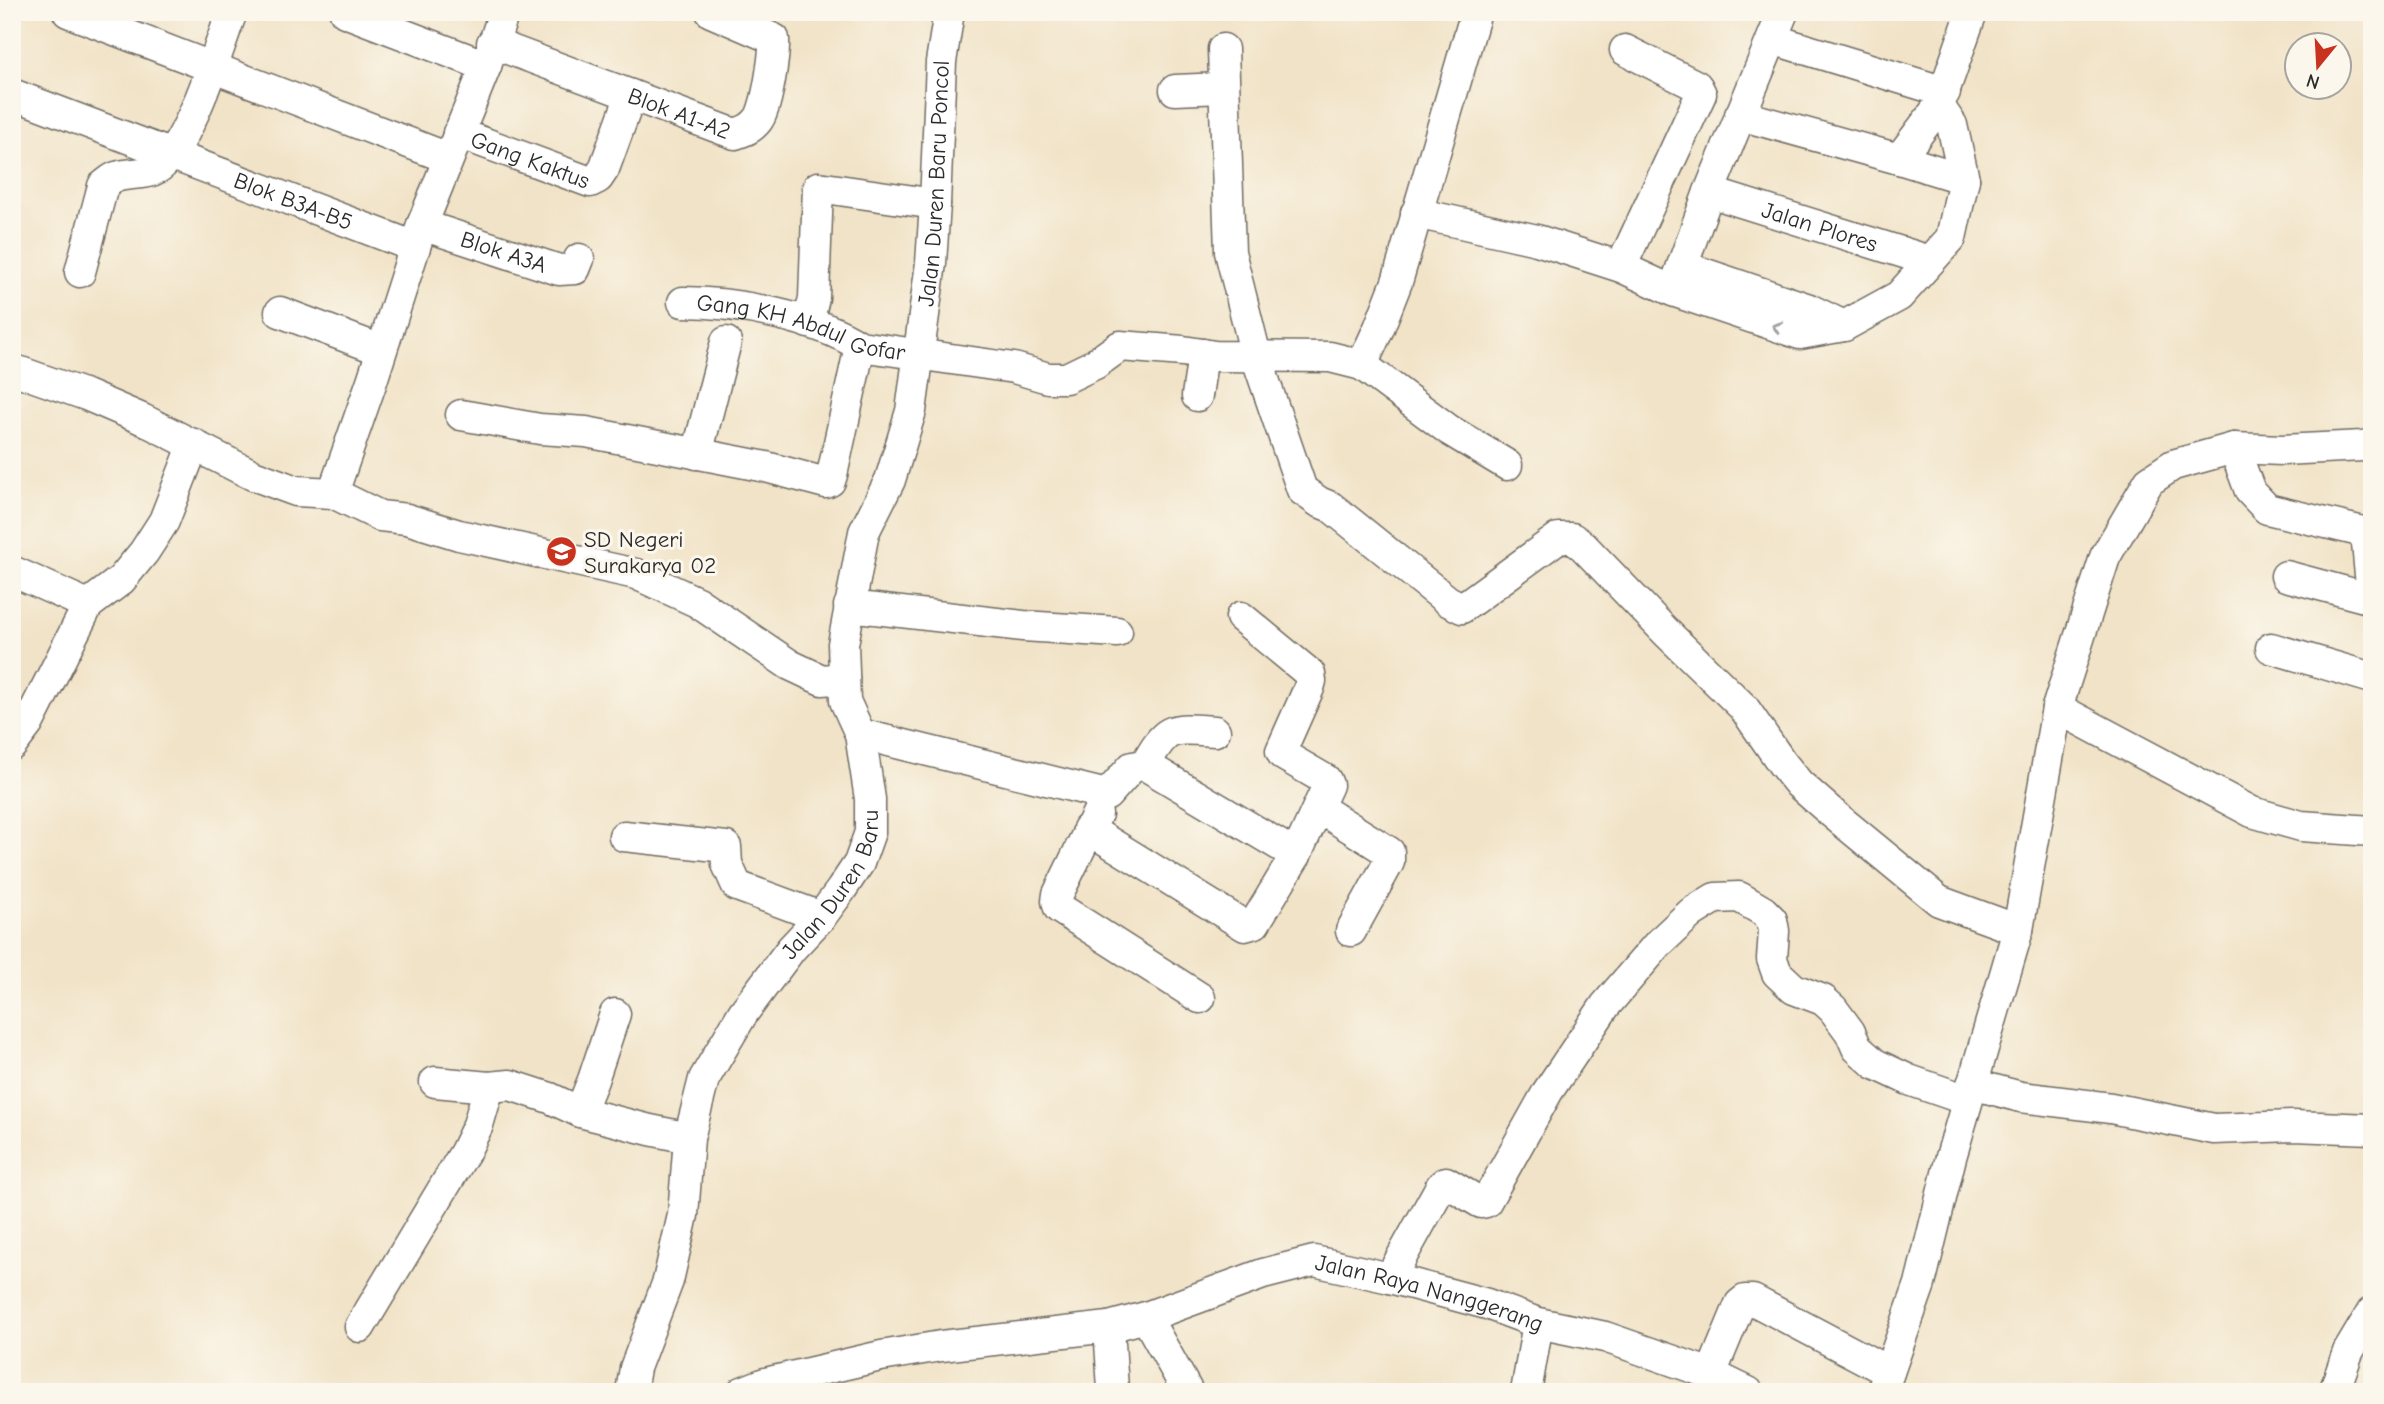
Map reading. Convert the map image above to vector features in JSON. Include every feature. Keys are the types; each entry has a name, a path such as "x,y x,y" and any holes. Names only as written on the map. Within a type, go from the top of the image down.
{"street":[{"path":"68,12 212,66 453,146"},
{"path":"80,272 103,186 116,177 132,176 158,168 173,154 185,133 232,12"},
{"name":"Blok A1-A2","path":"345,12 631,95 735,134 749,130 761,118 775,54 774,39 711,12"},
{"path":"333,494 419,236 504,12"},
{"name":"Jalan Duren Baru Poncol","path":"920,355 935,204 941,62 949,12"},
{"path":"1476,12 1397,282 1380,328 1362,365 1450,430 1507,465"},
{"path":"1899,159 1942,99 1967,14"},
{"path":"1416,213 1537,240 1621,267 1678,278 1800,334 1844,326 1899,296 1951,238 1964,179 1952,125 1942,99 1778,25 1709,192 1678,278"},
{"path":"1223,49 1230,253 1256,356 1302,490 1331,507 1453,605 1462,608 1470,605 1558,538 1572,538 1583,545 1744,709 1799,784 1939,901 2018,930"},
{"path":"1621,267 1701,94 1697,86 1625,50"},
{"path":"1175,90 1223,88"},
{"name":"Blok B3A-B5","path":"12,94 173,154 419,236"},
{"name":"Gang Kaktus","path":"453,146 590,182 598,178 604,169 631,95"},
{"path":"1740,115 1964,179"},
{"path":"808,323 814,298 818,187 935,204"},
{"name":"Jalan Plores","path":"1709,192 1930,261"},
{"name":"Blok A3A","path":"419,236 559,270 575,269 579,259"},
{"name":"Gang KH Abdul Gofar","path":"683,302 731,305 808,323 842,334 860,346 1014,368 1048,377 1066,378 1095,364 1120,346 1203,354 1330,357 1362,365"},
{"path":"280,312 381,350"},
{"path":"697,454 726,342"},
{"path":"461,415 540,429 586,432 766,467 820,482 830,481 860,346"},
{"path":"1197,396 1203,354"},
{"name":"Jalan Duren Baru","path":"631,1392 635,1368 668,1281 683,1215 689,1138 704,1079 743,1013 791,949 821,917 859,863 870,832 870,799 860,734 845,701 843,643 864,532 890,480 911,411 920,355"},
{"path":"12,369 86,395 194,444 253,475 296,491 333,494 380,516 407,519 459,535 636,574 697,602 790,665 822,680 844,678"},
{"path":"20,735 88,605 121,580 164,521 194,444"},
{"path":"1711,1374 1740,1304 1745,1300 1753,1300 1886,1382 1920,1284 1951,1157 2018,930 2057,708 2105,557 2149,481 2173,465 2234,448 2282,450 2372,444"},
{"path":"2234,448 2250,491 2267,509 2369,534 2372,597 2286,576"},
{"path":"12,571 88,605"},
{"path":"849,606 1023,626 1117,632"},
{"path":"1088,829 1245,926 1255,923 1296,855 1327,790 1326,780 1283,755 1281,751 1311,681 1310,674 1241,617"},
{"path":"2271,648 2372,678"},
{"path":"2057,708 2252,812 2301,826 2372,831"},
{"path":"1144,765 1166,733 1182,729 1215,731"},
{"path":"860,734 1107,795"},
{"path":"1200,998 1059,908 1058,894 1107,795 1132,767 1144,765 1296,855"},
{"path":"1319,808 1389,852 1388,862 1351,931"},
{"path":"624,836 726,847 727,864 737,886 821,917"},
{"path":"1390,1278 1441,1186 1447,1182 1453,1184 1481,1203 1486,1202 1548,1091 1605,1006 1658,944 1691,913 1715,898 1739,897 1763,911 1772,920 1772,958 1777,973 1794,989 1823,1000 1833,1009 1850,1032 1857,1048 1875,1064 1909,1080 1970,1092 2111,1108 2214,1129 2293,1126 2372,1129"},
{"path":"580,1112 615,1014"},
{"path":"435,1082 489,1087 510,1085 550,1098 580,1112 689,1138"},
{"path":"360,1327 465,1152 478,1125 489,1087"},
{"name":"Jalan Raya Nanggerang","path":"743,1392 765,1382 881,1356 941,1346 1109,1327 1146,1317 1263,1274 1314,1261 1487,1304 1538,1323 1605,1337 1711,1374 1748,1392"},
{"path":"2334,1392 2348,1352 2372,1312"},
{"path":"1146,1317 1188,1392"},
{"path":"1526,1392 1538,1323"},
{"path":"1109,1327 1113,1389"}],"place":[{"name":"SD Negeri Surakarya 02","path":"561,552"}]}
